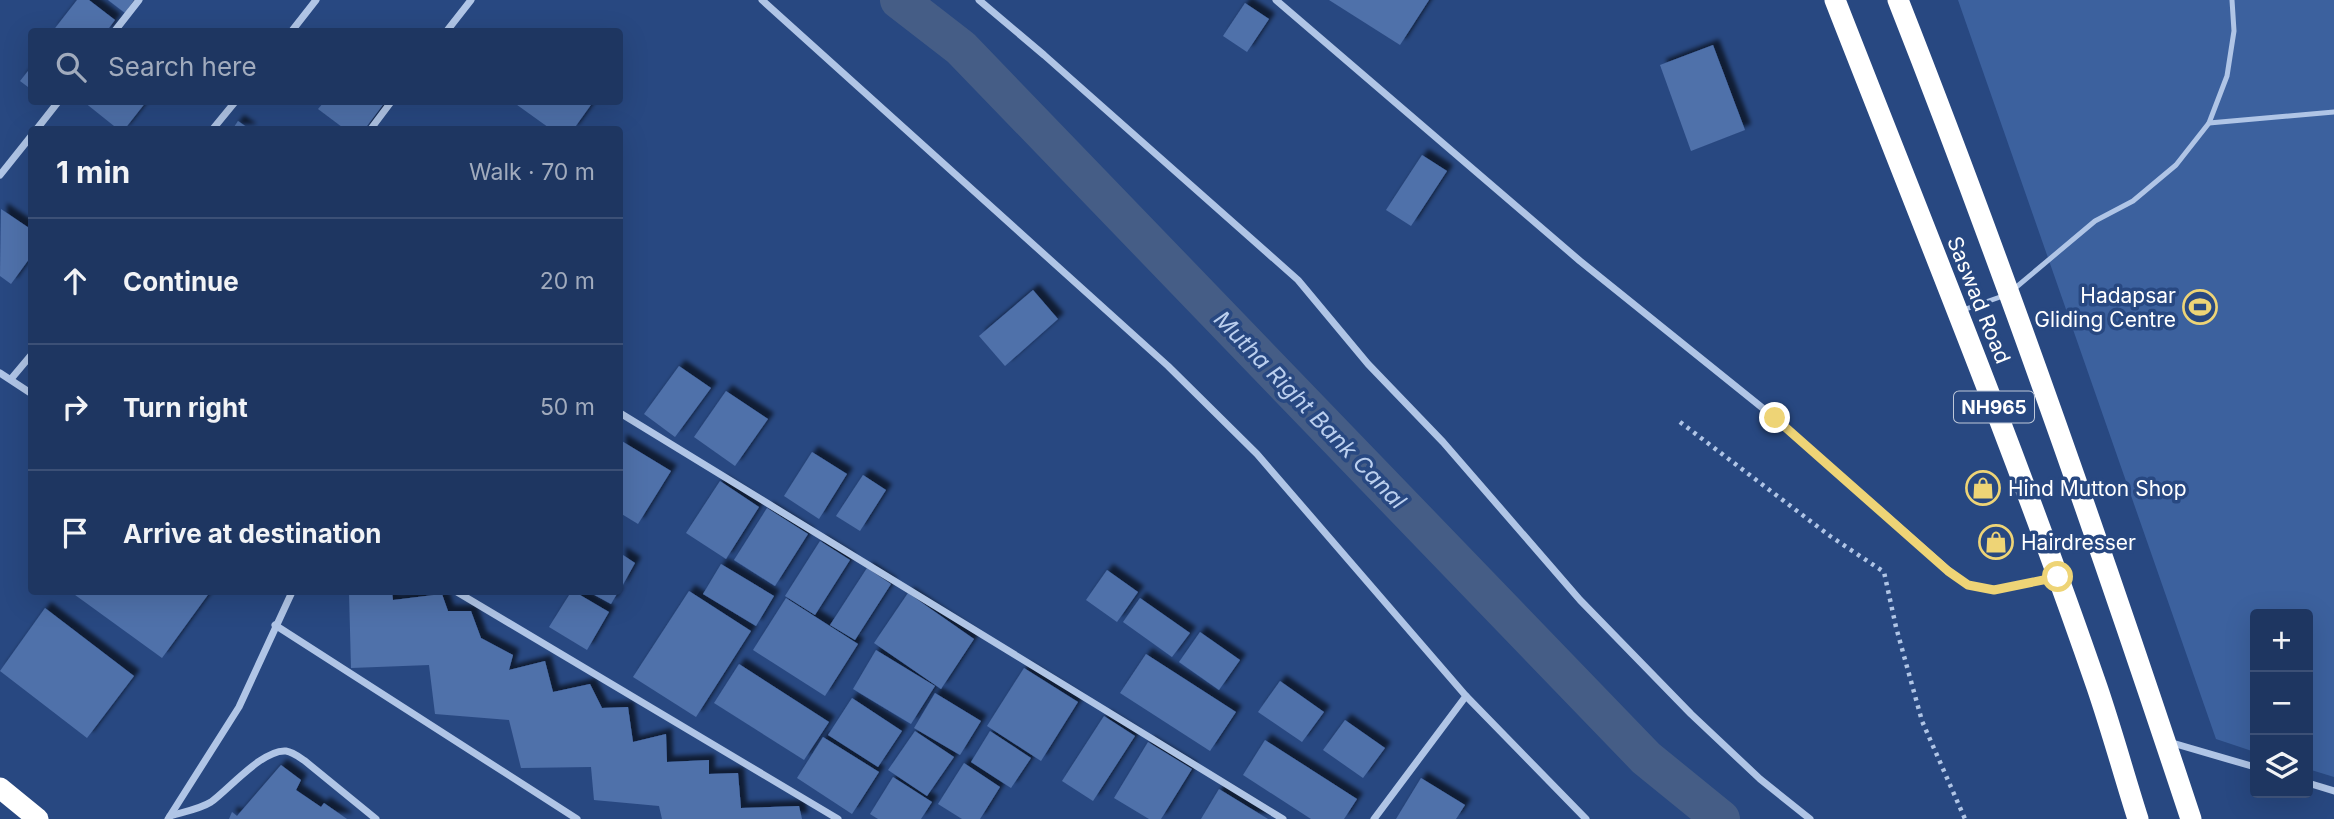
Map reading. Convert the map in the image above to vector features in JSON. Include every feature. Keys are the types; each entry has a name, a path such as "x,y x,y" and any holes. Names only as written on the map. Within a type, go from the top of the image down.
{"highway":[{"name":"Saswad Road","path":"1835,0 1929,243 1959,311 2058,577 2098,690 2137,819"},
{"name":"Saswad Road","path":"1898,0 2009,294 2135,649 2191,819"},
{"path":"0,788 38,819"}],"street":[{"path":"117,28 139,0"},
{"path":"294,28 316,0"},
{"path":"449,28 471,0"},
{"path":"762,0 1168,366 1257,454 1466,696 1586,819"},
{"path":"979,0 1298,280 1368,364 1443,442 1580,600 1691,714 1760,779 1810,819"},
{"path":"1276,0 1580,261 1775,418 1948,571 1968,585 1994,590 2058,577"},
{"path":"39,126 56,105"},
{"path":"215,126 233,105"},
{"path":"373,126 389,105"},
{"path":"0,175 28,140"},
{"path":"11,379 28,359"},
{"path":"0,373 28,391"},
{"path":"623,415 1283,819"},
{"path":"169,818 239,707 290,595"},
{"path":"462,595 838,819"},
{"path":"275,625 577,819"},
{"path":"1374,819 1466,696"},
{"path":"2165,740 2250,766"},
{"path":"169,818 208,804 257,763 274,753 285,751 294,753 305,761 376,819"},
{"path":"2313,785 2334,791"}],"lane":[{"path":"1959,311 2009,294 2095,220 2133,201 2176,165 2209,123 2227,76 2234,31 2232,0"},
{"path":"2209,123 2334,112"}],"path":[{"path":"1680,422 1830,536 1884,572 1896,628 1922,721 1965,819"}],"shaded area":[{"name":"Hadapsar Gliding Centre","path":"1958,0 2334,0 2334,777 2313,771 2313,609 2250,609 2250,750 2216,739"}],"building":[{"path":"77,0 89,0 115,20 109,28 55,28"},
{"path":"108,0 134,0 125,13"},
{"path":"1329,0 1429,0 1400,45"},
{"path":"1245,3 1269,19 1247,52 1223,36"},
{"path":"1713,45 1745,130 1691,151 1660,65"},
{"path":"28,71 28,87 20,81"},
{"path":"88,105 144,105 127,126 114,126"},
{"path":"321,105 383,105 367,126 341,126 318,109"},
{"path":"517,105 591,105 576,126 546,126"},
{"path":"1422,155 1447,171 1411,226 1386,210"},
{"path":"1,209 28,227 28,261 11,284 0,276"},
{"path":"1033,290 1058,319 1005,366 979,336"},
{"path":"679,366 711,388 675,437 644,414"},
{"path":"726,391 768,419 735,466 694,437"},
{"path":"623,442 671,471 638,524 623,515"},
{"path":"812,452 847,474 819,519 784,496"},
{"path":"863,475 886,490 860,531 836,516"},
{"path":"720,481 759,507 726,559 686,533"},
{"path":"767,508 808,534 775,586 734,560"},
{"path":"820,541 850,560 815,615 785,596"},
{"path":"623,555 635,563 623,585"},
{"path":"721,564 774,596 756,626 703,594"},
{"path":"867,568 891,584 855,640 830,625"},
{"path":"1107,570 1138,592 1117,622 1086,600"},
{"path":"689,591 751,631 696,717 633,677"},
{"path":"908,593 974,639 941,689 874,643"},
{"path":"75,595 208,595 162,658"},
{"path":"349,595 392,595 393,600 442,595 448,611 471,611 481,638 513,655 509,670 545,661 553,692 590,684 602,708 628,707 633,742 666,734 667,762 709,760 709,774 738,773 741,808 799,806 802,819 662,819 659,806 594,800 591,767 521,768 509,720 435,714 429,665 351,668"},
{"path":"569,595 580,595 609,612 587,650 549,627"},
{"path":"594,595 616,595 611,604"},
{"path":"786,598 858,644 825,696 753,650"},
{"path":"1140,598 1190,633 1172,657 1123,622"},
{"path":"45,608 134,676 87,738 0,671"},
{"path":"1200,632 1240,660 1219,690 1179,662"},
{"path":"876,650 935,686 911,724 853,689"},
{"path":"1146,654 1236,712 1210,751 1120,693"},
{"path":"739,664 829,722 804,760 714,703"},
{"path":"1024,668 1078,702 1041,761 987,726"},
{"path":"1280,681 1324,712 1302,742 1258,712"},
{"path":"935,693 981,721 960,755 914,728"},
{"path":"852,698 902,731 878,767 828,735"},
{"path":"1104,716 1135,736 1093,801 1062,781"},
{"path":"1345,720 1385,748 1363,778 1323,750"},
{"path":"915,731 954,757 927,796 888,770"},
{"path":"990,731 1031,758 1011,788 971,762"},
{"path":"823,737 879,772 852,814 797,778"},
{"path":"1265,740 1357,799 1344,819 1311,819 1243,775"},
{"path":"1148,742 1192,769 1161,819 1149,819 1114,798"},
{"path":"964,763 1000,787 980,819 962,819 938,804"},
{"path":"281,765 301,780 296,790 321,807 324,803 347,819 229,819 232,812 237,816"},
{"path":"893,777 932,802 921,819 878,819 870,814"},
{"path":"1421,778 1465,805 1456,819 1396,819"},
{"path":"1219,789 1268,819 1201,819"}],"waterway":[{"name":"Mutha Right Bank Canal","path":"899,0 961,48 1646,758 1721,819"}],"place":[{"name":"Hadapsar Gliding Centre","path":"2200,307"},
{"name":"Hind Mutton Shop","path":"1983,488"},
{"name":"Hairdresser","path":"1996,542"}],"route":[{"path":"1775,418 1948,571 1968,585 1994,590 2058,577"}]}
